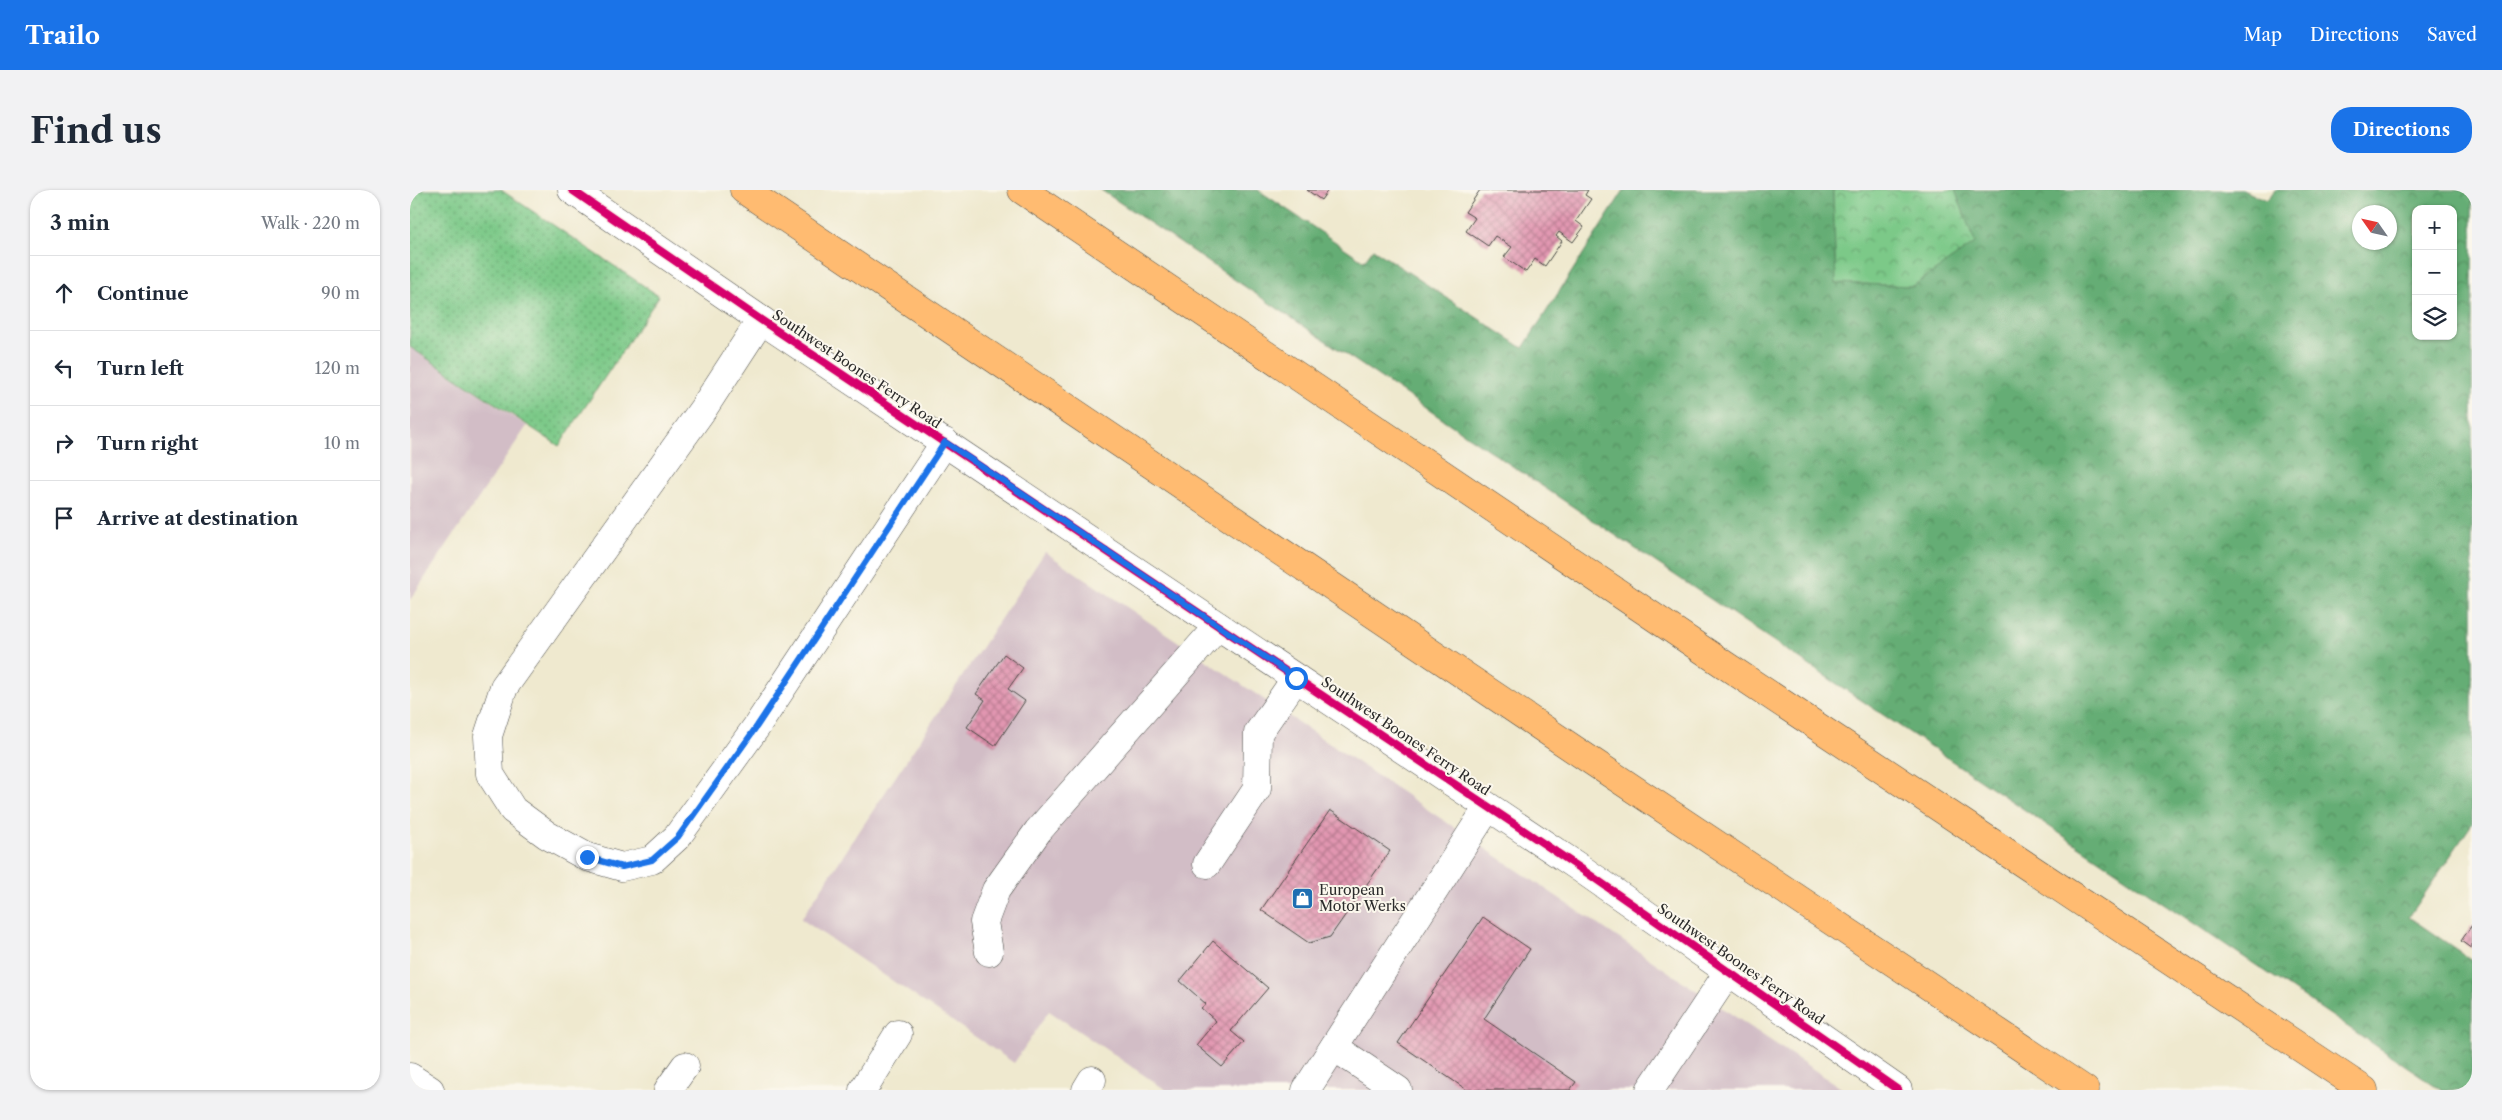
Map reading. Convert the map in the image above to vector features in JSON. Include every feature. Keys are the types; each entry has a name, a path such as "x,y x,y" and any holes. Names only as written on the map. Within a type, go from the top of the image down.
{"highway":[{"path":"744,190 1573,749 2085,1090"},
{"path":"1022,190 1725,665 2364,1090"}],"street":[{"name":"Southwest Boones Ferry Road","path":"572,190 761,320 1488,807 1729,971 1898,1090"},
{"path":"761,320 703,409 504,687 488,736 490,774 513,810 547,835 587,857 622,867 652,860 678,837 757,726 945,442"},
{"path":"989,952 984,922 996,890 1038,831 1218,626"},
{"path":"1207,864 1257,789 1258,733 1296,678"},
{"path":"1306,1090 1488,807"},
{"path":"1650,1090 1729,971"},
{"path":"862,1090 898,1034"},
{"path":"1334,1047 1398,1090"},
{"path":"668,1090 685,1066"},
{"path":"410,1076 430,1090"}],"shaded area":[{"path":"410,347 527,426 410,600"},
{"path":"1045,552 1844,1090 1166,1090 1049,1011 1014,1063 801,919"}],"green space":[{"path":"410,190 501,190 659,296 559,446 410,347"},
{"path":"1101,190 1258,190 1364,261 1373,249 1523,348 1624,190 1833,190 1836,283 1913,286 1974,243 1955,190 2242,190 2267,200 2275,190 2472,190 2472,824 2409,917 2472,960 2472,1090 2442,1090"},
{"path":"1833,190 1955,190 1975,243 1913,286 1836,283"}],"building":[{"path":"1307,190 1328,190 1321,200"},
{"path":"1480,190 1588,190 1585,195 1591,199 1576,221 1584,227 1573,242 1559,232 1556,236 1562,241 1545,266 1535,259 1526,272 1504,257 1512,247 1495,236 1488,246 1466,231 1475,218 1465,212"},
{"path":"1004,654 1023,668 1008,689 1025,701 995,746 967,727 985,700 976,694"},
{"path":"1330,810 1390,851 1330,937 1309,943 1261,910"},
{"path":"1483,917 1530,949 1484,1019 1576,1082 1570,1090 1467,1090 1398,1043"},
{"path":"2472,925 2472,949 2461,941"},
{"path":"1213,941 1268,988 1231,1031 1244,1042 1222,1067 1196,1045 1216,1021 1201,1008 1206,1004 1180,981"}],"cycle path":[{"path":"572,190 761,320 1580,868 1898,1090"}],"place":[{"name":"European Motor Werks","path":"1303,898"}],"route":[{"path":"587,857 622,867 652,860 678,837 757,726 945,442 1296,678"}]}
